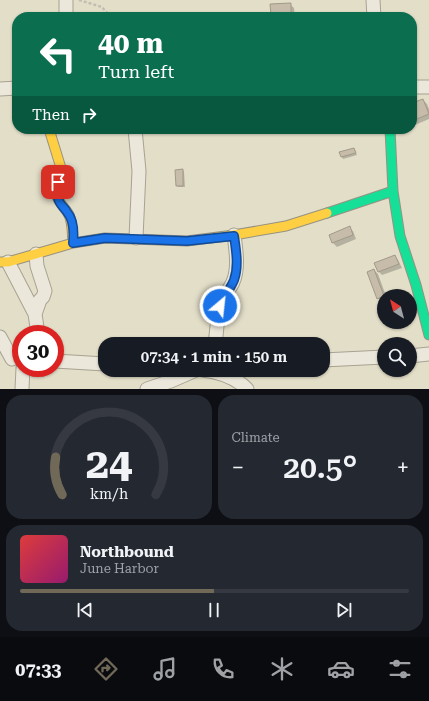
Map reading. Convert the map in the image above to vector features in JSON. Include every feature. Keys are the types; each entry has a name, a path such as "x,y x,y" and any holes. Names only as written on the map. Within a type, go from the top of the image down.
{"street":[{"path":"66,0 66,12"},
{"path":"373,0 374,12"},
{"path":"417,87 429,86"},
{"path":"0,89 12,88"},
{"path":"51,134 61,168 57,196 58,200 69,214 72,225 73,243"},
{"path":"135,134 139,171 136,238"},
{"path":"390,134 394,191 400,236 422,285 429,335"},
{"path":"37,325 35,314 4,262 73,243 105,238 187,241 234,236 286,226 394,191"},
{"path":"216,337 222,299 234,280 236,272 237,252 234,236"},
{"path":"35,314 45,291 37,266 36,254"},
{"path":"0,337 11,359"},
{"path":"417,355 429,354"},
{"path":"330,360 377,357"},
{"path":"64,361 98,363"},
{"path":"22,389 23,377"},
{"path":"147,389 180,377"},
{"path":"228,377 247,389"}],"path":[{"path":"79,0 102,7 106,12"}],"building":[{"path":"291,3 291,12 271,12 270,4"},
{"path":"423,99 429,114 417,119 417,101"},
{"path":"354,148 356,153 341,157 339,152"},
{"path":"183,169 183,186 176,186 175,170"},
{"path":"350,226 353,235 332,243 329,235"},
{"path":"395,255 399,264 378,272 374,263"},
{"path":"374,269 381,289 377,289 377,299 367,272"}],"traffic: fast":[{"path":"390,134 393,191 400,236 416,285 429,335"},
{"path":"327,213 393,191"}],"traffic: slow":[{"path":"51,134 61,168 57,196 70,218 73,243"},
{"path":"0,262 8,262 73,243 105,238 187,241 286,226 327,213"}],"route":[{"path":"58,182 57,196 61,205 69,214 74,234 73,243 105,238 187,241 234,236 237,252 236,272 234,280 222,299 220,306"}]}
